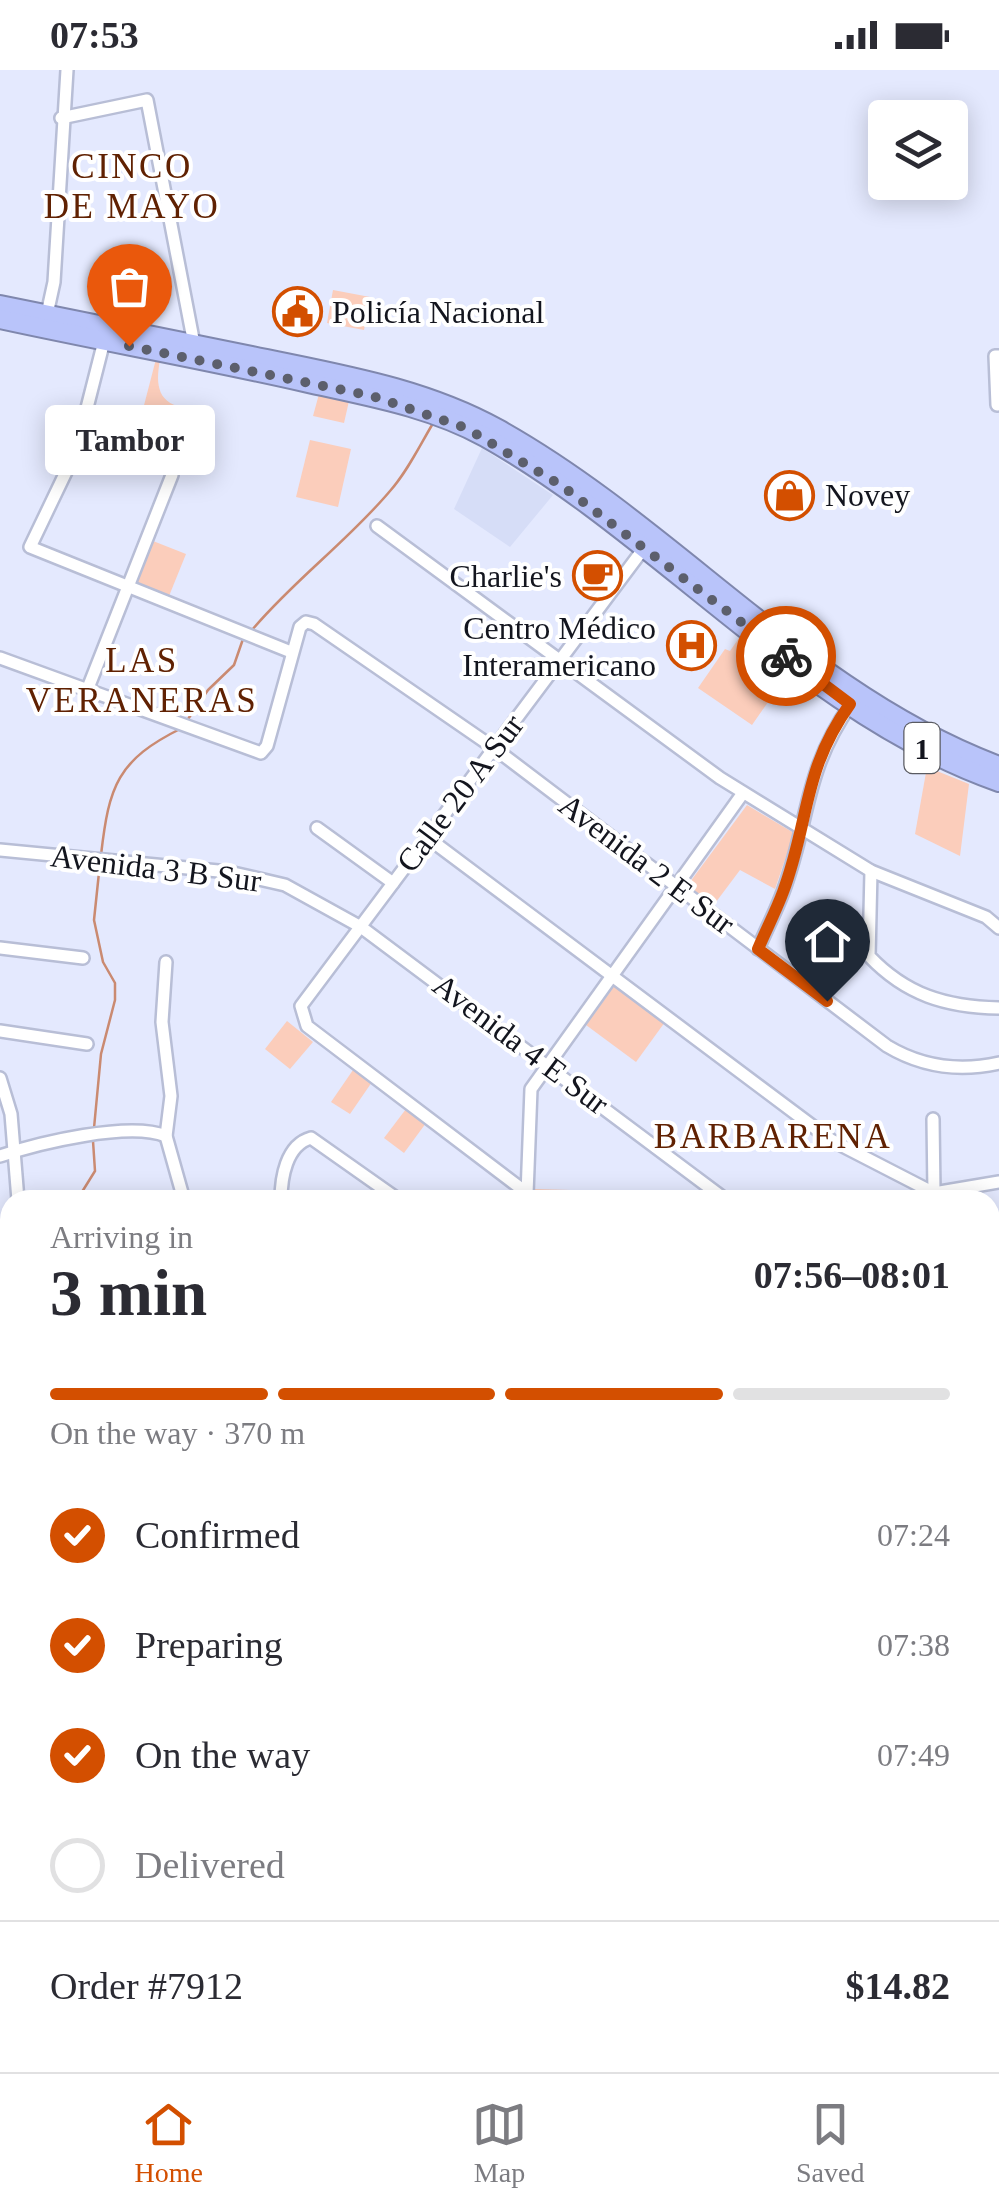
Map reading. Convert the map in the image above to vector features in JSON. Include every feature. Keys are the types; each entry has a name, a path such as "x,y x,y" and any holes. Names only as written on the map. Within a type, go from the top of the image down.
{"highway":[{"name":"1","path":"0,305 382,384 439,400 527,446 850,704 914,744 995,776"},
{"path":"0,317 34,320 47,314 58,324 129,346"},
{"name":"1","path":"0,317 372,396 448,420 562,485 877,707 995,776"}],"street":[{"path":"47,314 55,273 61,118 68,70"},
{"path":"61,118 147,100 194,344"},
{"path":"0,658 261,753 267,746 290,652 30,546 76,451 104,341"},
{"path":"997,405 999,356"},
{"path":"88,688 172,475"},
{"path":"377,526 800,829 872,871 986,917 999,928"},
{"name":"Calle 20 A Sur","path":"518,1190 307,1026 300,1014 303,1000 362,927 648,543"},
{"name":"Avenida 2 E Sur","path":"290,652 306,622 494,748 915,1063 975,1068 999,1062"},
{"path":"758,949 784,891 813,772 825,740 850,704"},
{"path":"526,1190 528,1096 744,792"},
{"path":"316,828 393,883"},
{"path":"428,838 831,1140 930,1190"},
{"name":"Avenida 3 B Sur","path":"0,850 259,877 285,885 362,927"},
{"path":"872,871 869,956 893,981 924,996 960,1007 999,1008"},
{"name":"Avenida 4 E Sur","path":"362,927 713,1190"},
{"path":"0,948 83,958"},
{"path":"166,962 162,1022 171,1096 166,1136 181,1190"},
{"path":"0,1032 87,1044"},
{"path":"0,1078 11,1114 6,1154 15,1190"},
{"path":"933,1119 934,1190"},
{"path":"6,1154 124,1133 154,1131 166,1136"},
{"path":"282,1190 284,1168 307,1139 315,1140 384,1190"},
{"path":"947,1190 999,1182"}],"shaded area":[{"path":"333,290 370,297 364,330 327,323"},
{"path":"156,359 160,360 161,393 170,403 188,408 174,454 135,440"},
{"path":"319,394 349,401 344,423 313,416"},
{"path":"310,440 351,449 338,507 296,497"},
{"path":"482,448 553,495 510,547 454,509"},
{"path":"153,541 186,554 167,601 134,588"},
{"path":"741,635 791,669 752,725 698,688 725,649 730,651"},
{"path":"927,767 969,784 960,856 915,834"},
{"path":"747,805 794,833 775,889 740,870 713,906 687,886"},
{"path":"615,985 665,1022 636,1062 586,1025"},
{"path":"287,1021 313,1042 290,1069 265,1049"},
{"path":"353,1070 372,1082 350,1114 331,1102"},
{"path":"406,1109 426,1123 404,1153 384,1138"}],"waterway":[{"path":"252,630 390,491 432,425"},
{"path":"186,722 208,690 234,665 243,639"},
{"path":"101,855 108,811 120,778 143,752 182,728"},
{"path":"94,1128 101,1054 115,1000 115,983 103,962 94,920 100,863"},
{"path":"83,1190 95,1171 93,1141"}],"way so far":[{"path":"129,346 372,396 466,428 562,486 786,656"}],"place":[{"name":"Policía Nacional","path":"297,312"},
{"name":"Tambor","path":"129,346"},
{"name":"Novey","path":"790,495"},
{"name":"Charlie's","path":"597,576"},
{"name":"Centro Médico Interamericano","path":"691,646"}],"district":[{"name":"CINCO DE MAYO","path":"132,186"},
{"name":"LAS VERANERAS","path":"142,680"},
{"name":"BARBARENA","path":"773,1136"}],"route":[{"path":"786,656 850,704 825,740 813,772 784,891 758,949 827,1001"}]}
